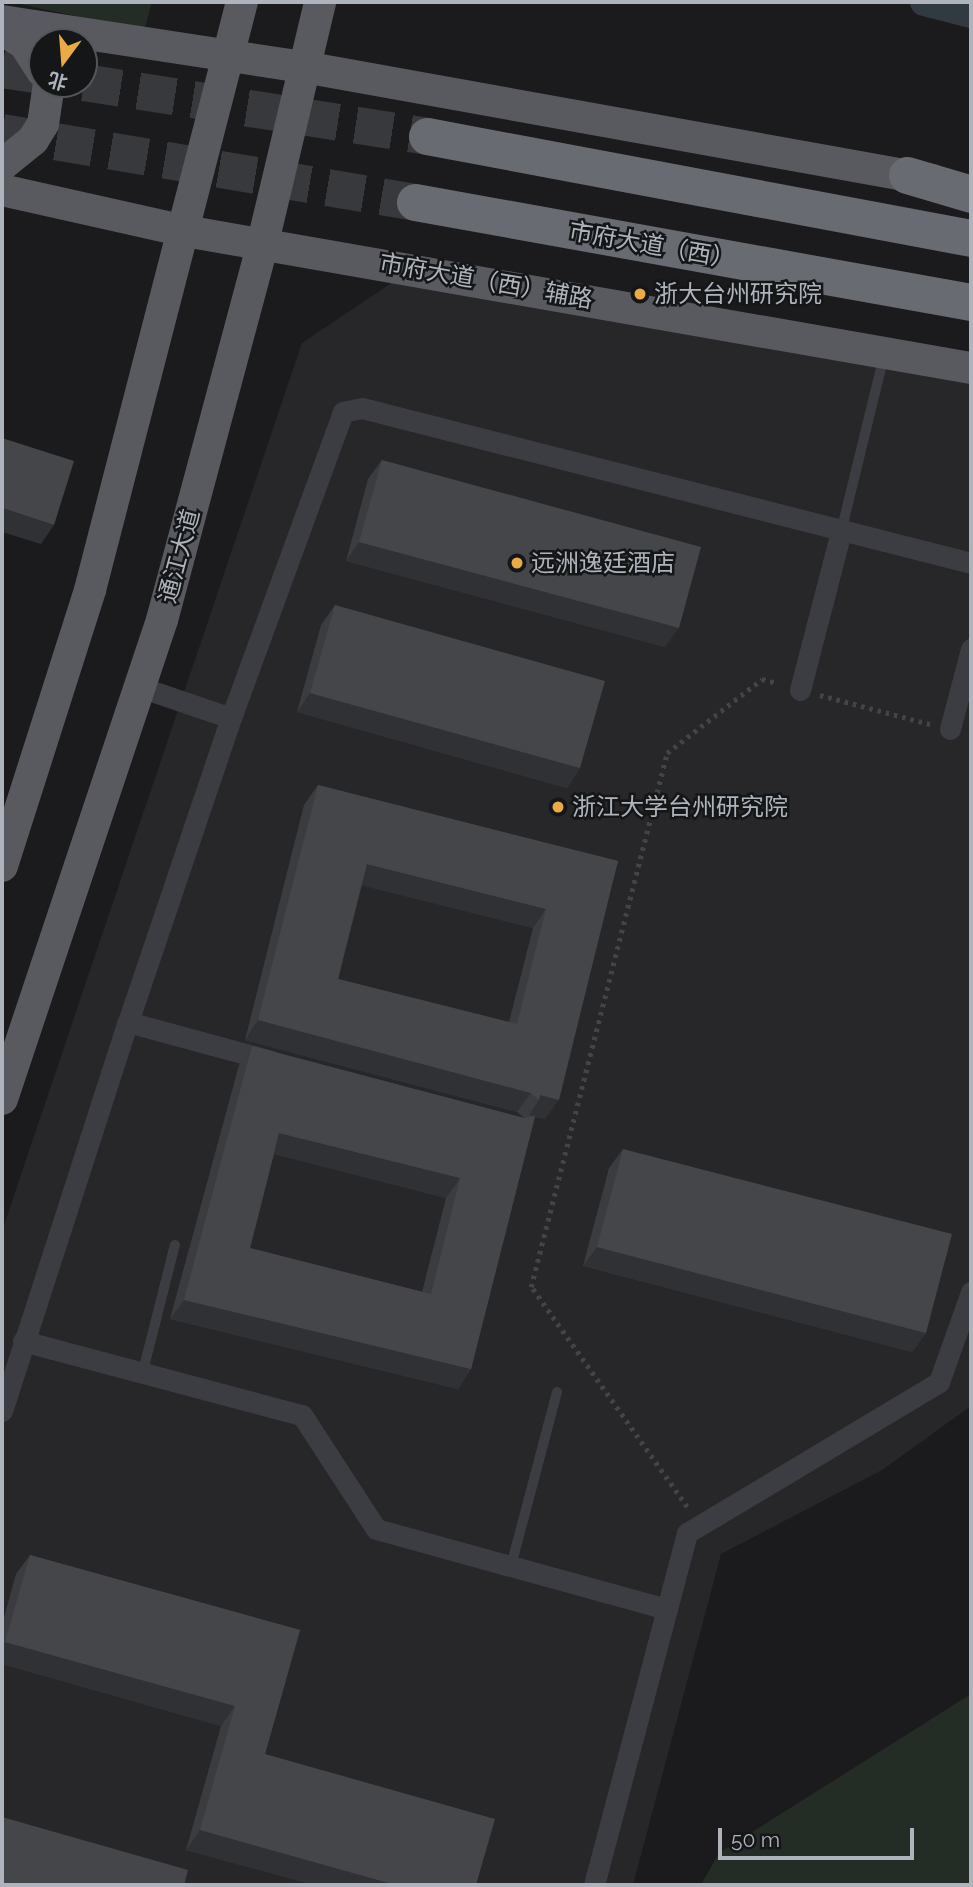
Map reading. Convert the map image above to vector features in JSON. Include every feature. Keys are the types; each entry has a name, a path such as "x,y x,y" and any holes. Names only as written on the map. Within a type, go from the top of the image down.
{"highway":[{"path":"427,136 971,238"},
{"path":"907,175 971,194"},
{"name":"市府大道（西）","path":"415,202 971,302"},
{"path":"923,293 971,308"}],"main road":[{"path":"2,866 90,590 185,231 242,2"},
{"name":"通江大道","path":"2,1099 162,620 263,242 319,8"},
{"path":"2,21 303,67 971,187"},
{"path":"2,30 24,43 28,49"},
{"path":"2,165 33,140 43,124 47,98"},
{"name":"市府大道（西）辅路","path":"2,190 185,231 263,242 885,350 971,368"}],"street":[{"path":"2,1411 128,1022 231,718 343,412 362,408 842,528 971,563"},
{"path":"800,690 842,528"},
{"path":"950,729 971,649"},
{"path":"140,687 231,718"},
{"path":"128,1022 288,1065"},
{"path":"594,1885 687,1533 939,1382 971,1292"},
{"path":"23,1341 142,1375 302,1415 376,1529 667,1609"}],"lane":[{"path":"842,528 885,350"},
{"path":"142,1375 175,1245"},
{"path":"511,1566 557,1392"}],"path":[{"path":"703,1523 672,1491 531,1287 667,753 762,679 950,729"}],"shaded area":[{"path":"11,2 152,2 144,31"},
{"name":"浙江大学台州研究院","path":"399,278 971,384 971,1406 882,1470 721,1554 633,1885 2,1885 2,1231 302,343"},
{"path":"971,1694 971,1885 701,1885 719,1853"}],"building":[{"path":"2,438 74,461 54,525 2,508"},
{"name":"远洲逸廷酒店","path":"382,460 701,547 679,628 359,542"},
{"path":"335,605 605,681 580,768 310,693"},
{"path":"318,785 618,861 559,1100 540,1095 539,1100 531,1093 258,1020","holes":["367,864 546,909 517,1024 338,979"]},
{"path":"252,1046 524,1118 535,1116 471,1369 184,1300","holes":["279,1133 460,1178 431,1294 250,1248"]},
{"path":"623,1149 952,1234 926,1333 597,1247"},
{"path":"30,1555 300,1630 265,1754 495,1819 476,1885 396,1885 200,1830 235,1706 5,1642"},
{"path":"2,1817 188,1870 184,1885 2,1885"}],"waterway":[{"path":"924,2 971,14"}],"tunnel":[{"path":"2,69 28,73"},
{"path":"98,84 427,136"},
{"path":"2,132 415,202"}],"place":[{"name":"浙大台州研究院","path":"640,294"},
{"name":"远洲逸廷酒店","path":"517,563"},
{"name":"浙江大学台州研究院","path":"558,807"}]}
